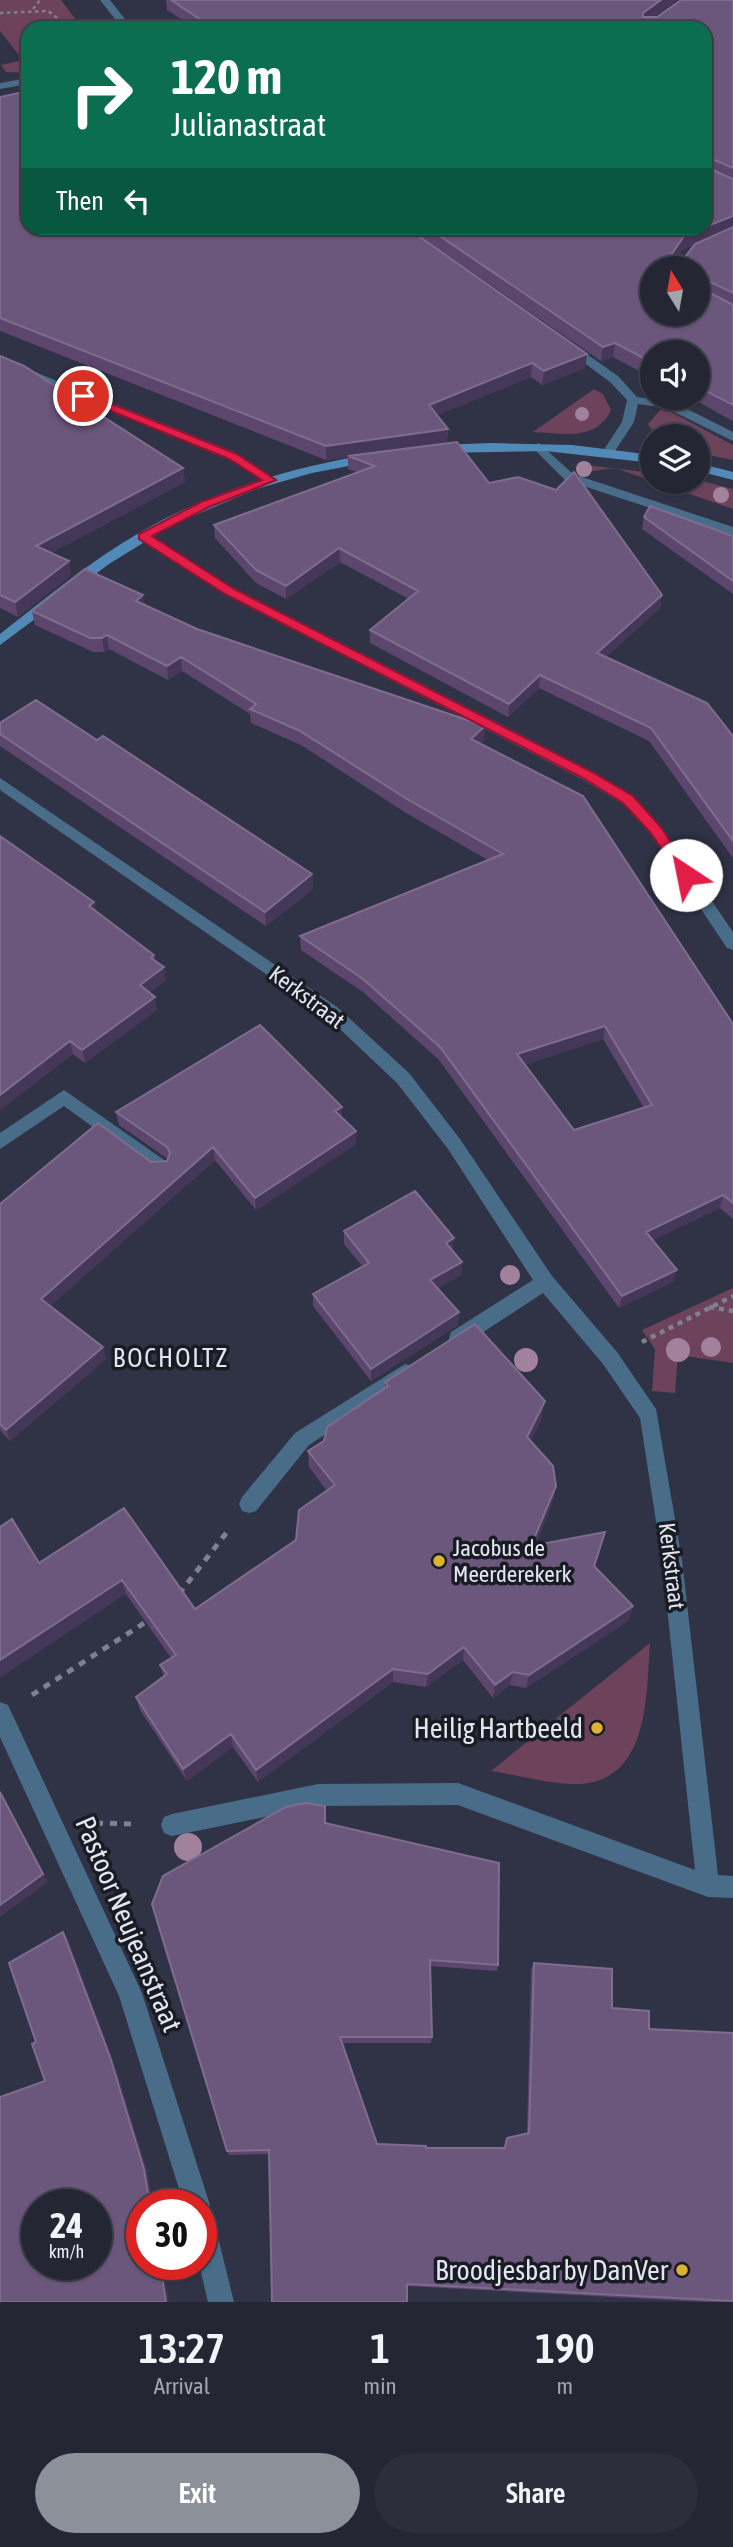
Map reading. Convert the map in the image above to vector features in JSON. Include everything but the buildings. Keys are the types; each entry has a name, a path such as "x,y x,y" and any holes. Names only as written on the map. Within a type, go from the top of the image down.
{"street":[{"path":"105,0 122,21"},
{"path":"2,83 21,82"},
{"path":"557,339 614,379 633,400 669,405 733,436"},
{"path":"0,362 233,456 271,480"},
{"path":"609,451 628,422 633,400"},
{"path":"423,450 483,445 609,451 640,457"},
{"path":"539,447 569,477 733,531"},
{"path":"0,641 94,568 143,536 205,505 271,480 383,456"},
{"path":"710,470 733,476"},
{"path":"143,536 229,591 587,775 628,800 655,829 733,944"},
{"name":"Kerkstraat","path":"0,783 331,1011 402,1078 454,1144 545,1282 610,1358 649,1415 672,1560 708,1885"},
{"path":"0,1142 64,1097 161,1167"},
{"path":"441,1349 545,1282"},
{"path":"249,1504 302,1439 418,1364"},
{"name":"Pastoor Neujeanstraat","path":"1,1714 130,1993 192,2189"},
{"path":"172,1825 318,1794 458,1794 708,1885 733,1887"},
{"path":"216,2280 221,2302"}],"path":[{"path":"33,9 40,0"},
{"path":"0,13 33,9 55,14 63,21"},
{"path":"610,1358 733,1296"},
{"path":"708,1307 733,1311"},
{"path":"175,1598 249,1504"},
{"path":"1,1714 156,1616"},
{"path":"51,1822 172,1825"}],"shaded area":[{"path":"0,0 61,0 77,21 21,21 21,57 0,31"},
{"path":"21,60 21,73 6,72 1,65"},
{"path":"594,389 603,394 611,410 597,427 566,434 533,432"},
{"path":"660,410 671,412 694,424 648,424"},
{"path":"710,433 733,445 733,460 710,455"},
{"path":"586,465 613,468 580,473 579,467"},
{"path":"617,469 640,472 640,477"},
{"path":"710,483 733,489 733,509 690,494 710,494"},
{"path":"733,1288 733,1363 678,1355 675,1393 652,1391 655,1349 642,1330"},
{"path":"650,1643 647,1688 639,1735 630,1755 616,1771 597,1781 571,1784 491,1771"}],"place":[{"name":"Jacobus de Meerderekerk","path":"439,1561"},
{"name":"Heilig Hartbeeld","path":"597,1728"},
{"name":"Broodjesbar by DanVer","path":"682,2270"}],"district":[{"name":"BOCHOLTZ","path":"171,1358"}],"route":[{"path":"83,396 233,456 271,480 205,505 143,536 229,591 587,775 628,800 655,829 686,875"}]}
